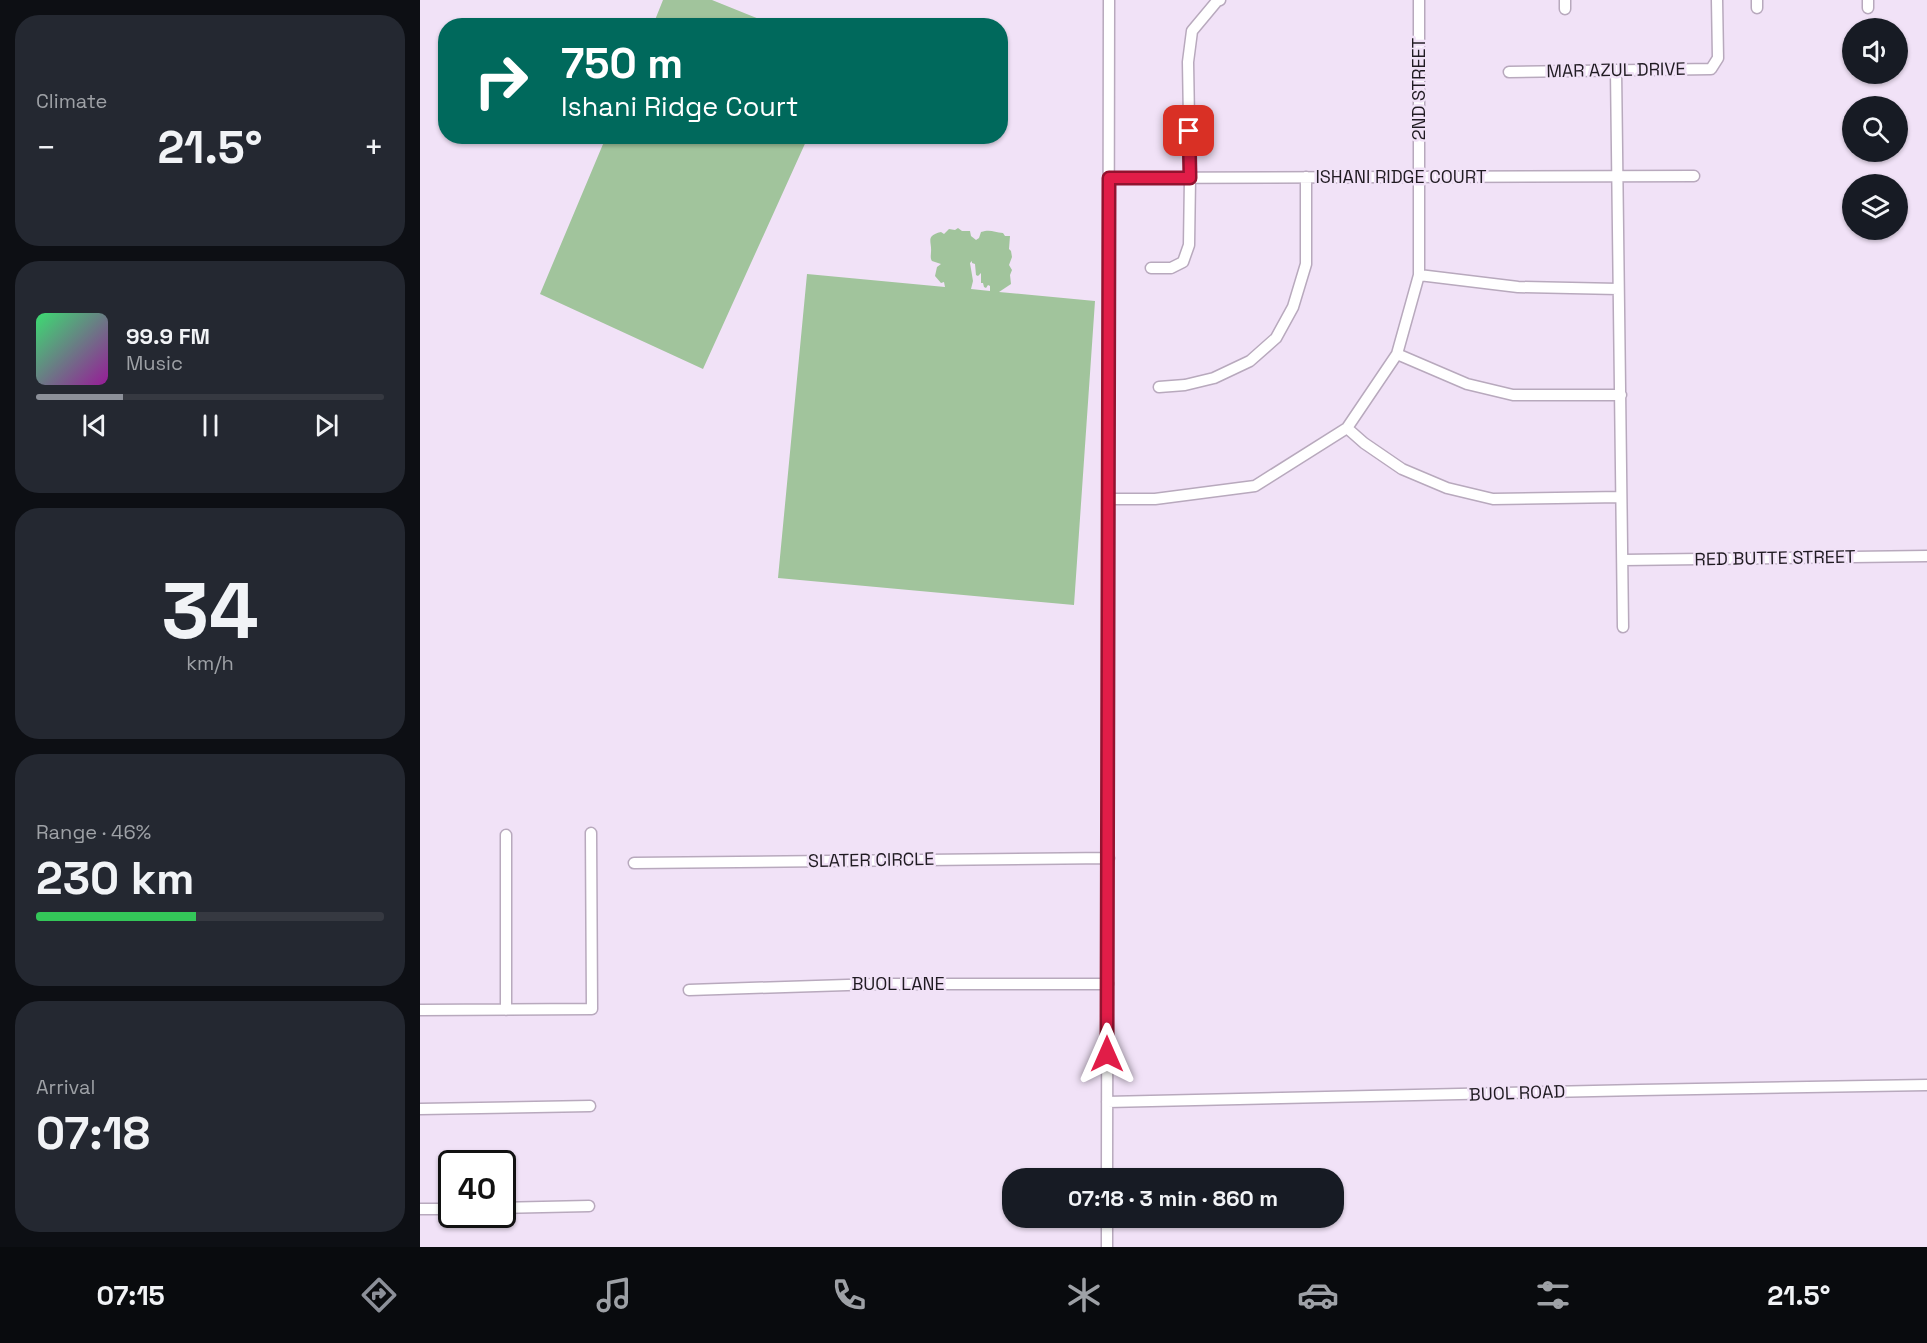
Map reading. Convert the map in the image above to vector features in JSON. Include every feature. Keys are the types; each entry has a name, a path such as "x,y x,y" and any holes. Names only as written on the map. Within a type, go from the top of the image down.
{"street":[{"path":"1107,1168 1109,0"},
{"path":"1151,268 1171,268 1183,262 1189,245 1188,62 1192,31 1220,0"},
{"name":"2ND STREET","path":"1347,428 1397,354 1419,275 1419,0"},
{"name":"MAR AZUL DRIVE","path":"1509,72 1711,69 1718,58 1717,0"},
{"path":"1616,70 1623,627"},
{"name":"ISHANI RIDGE COURT","path":"1109,178 1694,176"},
{"path":"1159,387 1185,385 1214,378 1250,361 1276,338 1293,307 1306,264 1306,177"},
{"path":"1419,275 1518,287 1617,289"},
{"path":"1397,354 1467,384 1513,395 1621,395"},
{"path":"1109,499 1155,499 1255,486 1347,428 1364,443 1402,469 1447,488 1492,500 1621,497"},
{"name":"RED BUTTE STREET","path":"1623,560 1927,556"},
{"path":"420,1010 592,1009 591,833"},
{"path":"506,835 506,1010"},
{"name":"SLATER CIRCLE","path":"634,863 1109,858"},
{"name":"BUOL LANE","path":"689,990 867,984 1108,984"},
{"name":"BUOL ROAD","path":"1107,1102 1617,1090 1927,1086"},
{"path":"420,1109 590,1106"},
{"path":"516,1208 589,1206"},
{"path":"420,1209 438,1209"},
{"path":"1107,1228 1107,1247"}],"green space":[{"path":"663,0 712,0 757,18 656,18"},
{"path":"603,144 805,144 703,369 540,294"},
{"path":"958,228 962,231 970,231 971,236 976,240 981,232 987,231 1010,236 1011,284 999,292 1095,301 1074,605 778,578 807,274 945,287 944,282 941,283 935,276 937,267 941,264 931,260 930,239 933,235 941,232 944,234 949,229","holes":["972,261 975,264 976,275 981,273 981,283 986,288 990,286 990,291 971,289 973,281 970,263"]}],"route":[{"path":"1107,1054 1109,178 1190,178 1189,131"}]}
